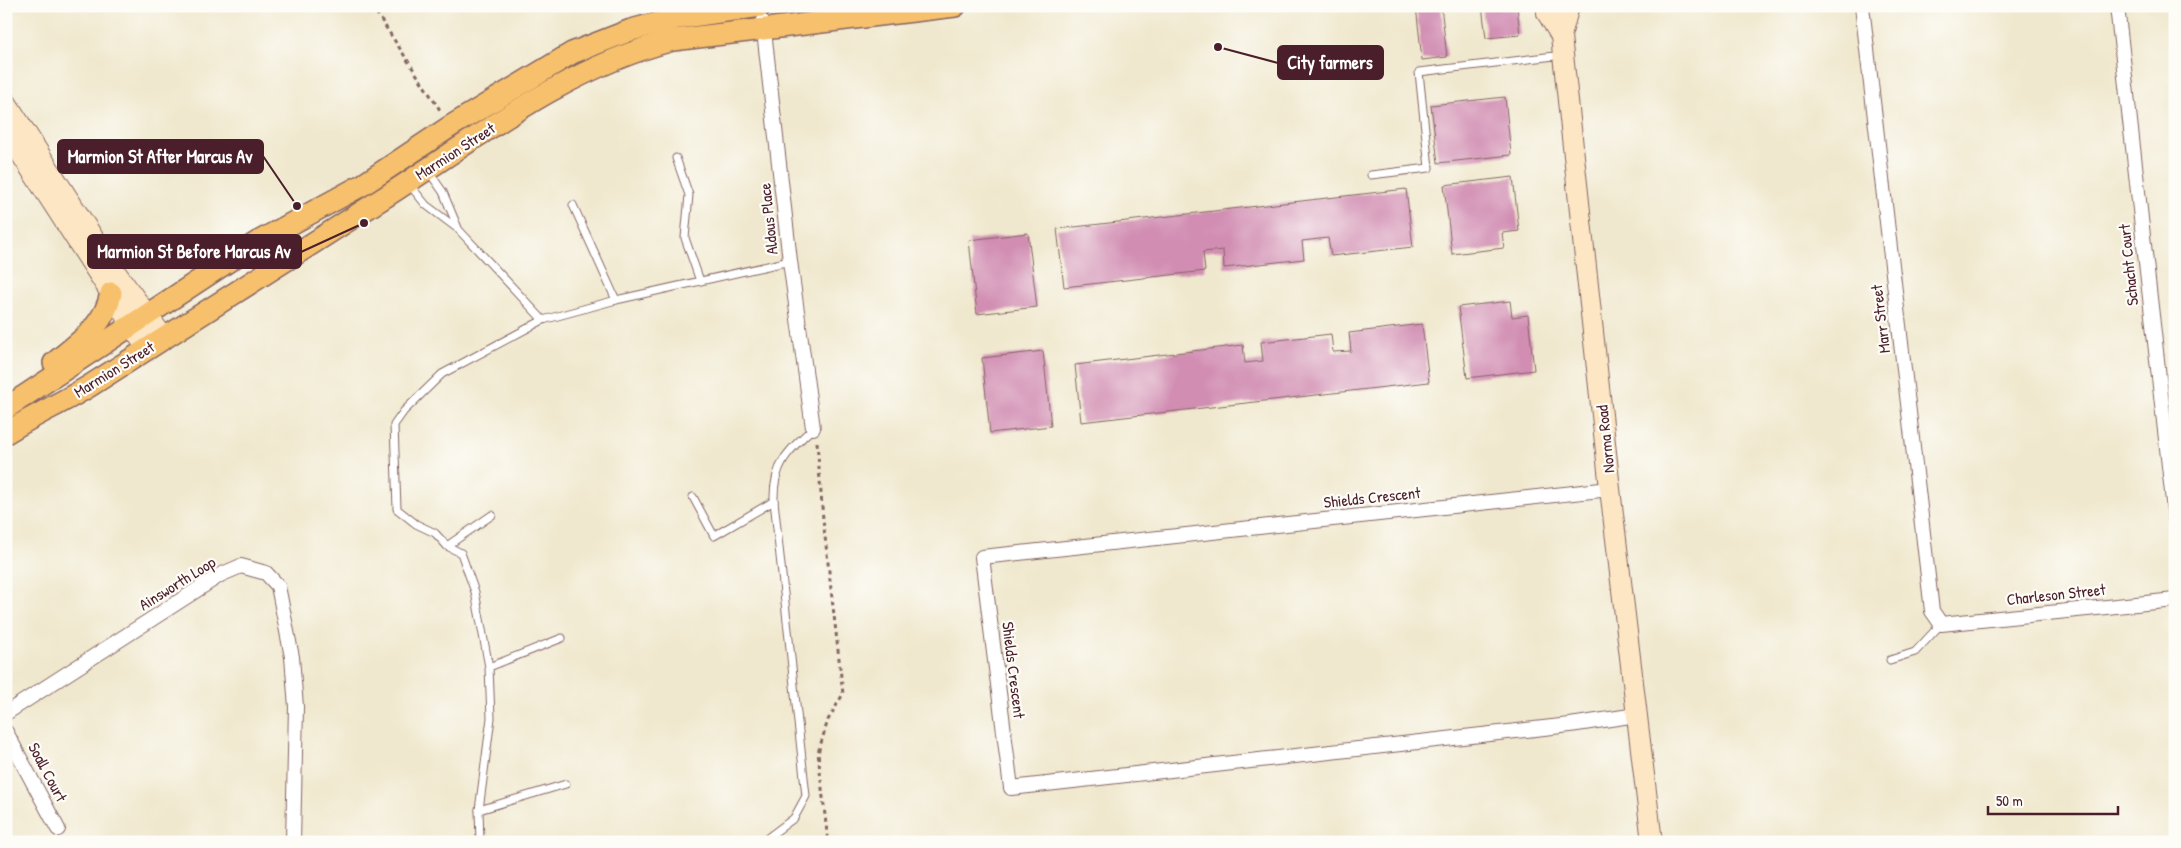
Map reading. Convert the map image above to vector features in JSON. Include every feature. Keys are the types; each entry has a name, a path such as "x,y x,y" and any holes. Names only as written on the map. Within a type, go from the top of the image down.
{"main road":[{"name":"Marmion Street","path":"420,160 450,126 572,53 601,40 677,18 761,6"},
{"name":"Marmion Street","path":"6,433 89,386 155,344 420,160 562,82 595,66 638,49 673,40 955,6"},
{"name":"Marmion Street","path":"6,408 256,243 364,184 401,172"},
{"path":"6,404 97,327 106,311 111,293"}],"street":[{"name":"Aldous Place","path":"761,6 790,261 813,428"},
{"name":"Norma Road","path":"1547,6 1547,13 1562,46"},
{"name":"Norma Road","path":"1569,6 1562,46 1610,489 1652,842"},
{"name":"Marr Street","path":"1862,6 1932,611 1941,624"},
{"name":"Schacht Court","path":"2117,6 2175,519"},
{"path":"6,102 114,270 140,321 155,344"},
{"path":"6,131 111,293 140,321"},
{"name":"Shields Crescent","path":"1610,489 982,557 1011,788 1561,726 1637,715"},
{"name":"Ainsworth Loop","path":"6,713 220,575 240,566 266,573 278,586 292,657 296,707 293,842"},
{"name":"Charleson Street","path":"1941,624 2175,600"},
{"name":"Soall Court","path":"6,732 58,829"}],"lane":[{"path":"1371,175 1429,168 1419,72 1562,46"},
{"path":"676,158 689,195 685,238 700,281"},
{"path":"420,160 443,192 458,229"},
{"path":"401,172 426,205 458,229 543,320"},
{"path":"573,205 616,300"},
{"path":"480,842 479,810 492,718 488,667 474,592 460,553 447,546 435,533 416,524 397,509 394,424 404,411 442,374 543,320 616,300 790,261"},
{"path":"762,842 794,818 806,796 774,501 774,479 789,451 813,428"},
{"path":"693,497 714,536 774,501"},
{"path":"447,546 492,515"},
{"path":"1890,660 1915,652 1941,624"},
{"path":"488,667 562,638"},
{"path":"479,810 566,784"}],"path":[{"path":"372,6 443,114"},
{"path":"813,428 817,438 824,529 843,694 828,720 818,753 828,842"}],"building":[{"path":"1416,6 1441,6 1447,57 1422,60"},
{"path":"1482,6 1517,6 1520,35 1486,38"},
{"path":"1505,97 1511,155 1438,163 1431,105"},
{"path":"1513,177 1519,231 1502,233 1504,248 1452,254 1444,185"},
{"path":"1406,189 1413,247 1331,256 1328,238 1302,241 1304,259 1224,268 1223,250 1203,252 1205,271 1064,287 1057,229"},
{"path":"1028,233 1037,307 977,314 969,240"},
{"path":"1510,301 1512,317 1528,315 1534,370 1467,378 1458,307"},
{"path":"1422,324 1429,382 1081,422 1075,365 1243,345 1245,363 1263,361 1261,342 1331,334 1333,352 1351,351 1349,333"},
{"path":"1043,351 1051,426 990,433 982,358"}],"place":[{"name":"City farmers","path":"1218,47"},
{"name":"Marmion St After Marcus Av","path":"297,206"},
{"name":"Marmion St Before Marcus Av","path":"364,223"}]}
